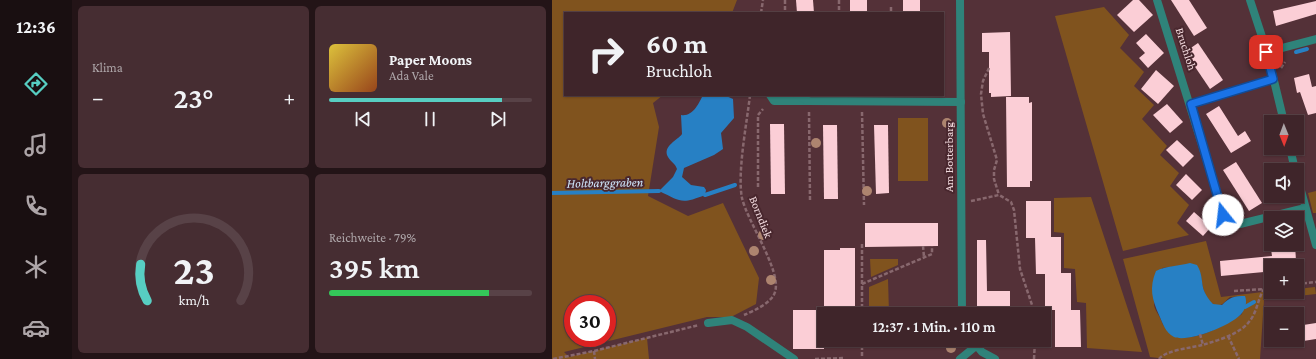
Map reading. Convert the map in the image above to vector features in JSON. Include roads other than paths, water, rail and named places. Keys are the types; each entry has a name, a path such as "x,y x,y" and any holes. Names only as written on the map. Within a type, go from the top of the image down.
{"street":[{"name":"Am Botterbarg","path":"960,0 962,307"},
{"name":"Bruchloh","path":"1157,0 1191,104 1223,215 1229,223 1240,224 1305,208"},
{"path":"1250,0 1266,52 1282,115"},
{"path":"1266,52 1316,39"},
{"path":"1191,104 1273,79"},
{"path":"771,96 774,101 778,102 961,102"},
{"path":"799,96 808,102"},
{"path":"1304,203 1316,245"},
{"path":"708,323 732,320 747,327 794,359"},
{"path":"960,359 970,347"},
{"path":"978,347 987,355 995,359"}],"water":[{"path":"702,96 726,96 733,99 734,118 721,133 723,149 714,155 684,168 682,177 691,185 704,187 706,190 705,195 685,201 659,191 673,177 677,169 668,157 667,150 669,146 682,134 681,115 689,114"},
{"path":"1190,263 1197,265 1200,270 1203,288 1213,304 1222,305 1227,300 1232,298 1245,296 1246,304 1242,313 1230,323 1199,335 1181,338 1174,337 1163,325 1153,299 1152,288 1154,277 1156,271"}],"waterway":[{"path":"1296,52 1307,49"},
{"name":"Holtbarggraben","path":"705,195 735,185"},
{"name":"Holtbarggraben","path":"552,193 659,191"},
{"name":"Holtbarggraben","path":"1245,307 1254,302"}]}
